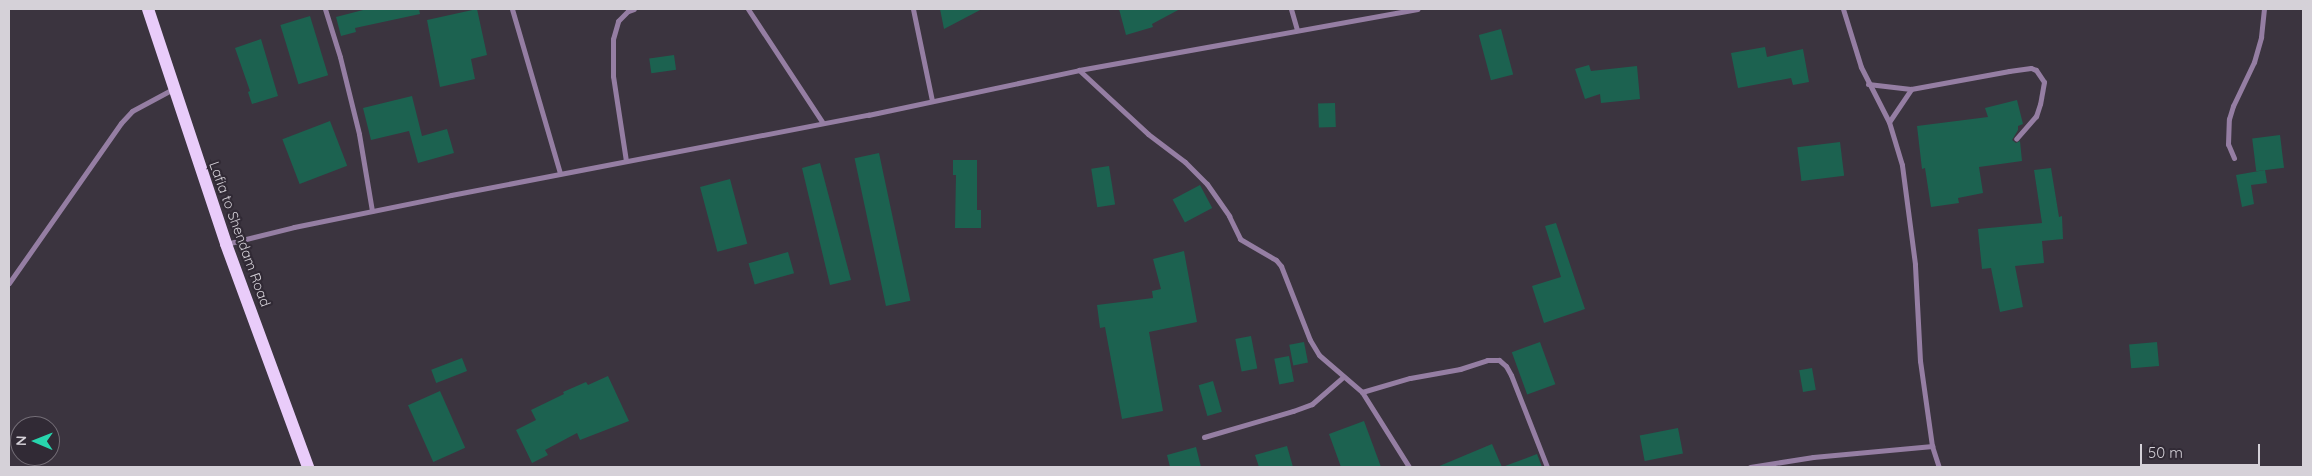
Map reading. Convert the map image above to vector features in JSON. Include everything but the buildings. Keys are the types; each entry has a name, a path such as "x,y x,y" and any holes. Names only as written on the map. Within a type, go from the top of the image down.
{"main road":[{"name":"Lafia to Shendam Road","path":"148,9 226,244 308,467"}],"street":[{"path":"325,9 340,57 359,134 372,211"},
{"path":"512,9 560,174"},
{"path":"626,161 613,76 613,39 618,21 628,11 634,9"},
{"path":"748,9 823,123"},
{"path":"913,9 932,101"},
{"path":"1291,9 1297,30"},
{"path":"226,244 294,227 372,211 823,123 1079,70 1418,9"},
{"path":"1843,9 1861,67 1889,122 1902,164 1915,264 1920,361 1932,446 1938,467"},
{"path":"2234,158 2228,144 2229,119 2233,106 2254,62 2261,37 2264,9"},
{"path":"1079,70 1148,134 1185,162 1207,184 1229,216 1240,239 1276,260 1281,266 1310,340 1319,355 1362,392 1409,467"},
{"path":"1868,84 1911,89 2016,70 2036,70 2044,82 2040,104 2036,116 2016,140"},
{"path":"9,283 121,123 132,111 173,89"},
{"path":"1889,122 1911,89"},
{"path":"1362,392 1410,378 1460,369 1487,360 1499,360 1506,366 1511,375 1547,467"},
{"path":"1204,437 1312,404 1343,377"},
{"path":"1750,467 1813,457 1932,446"}]}
